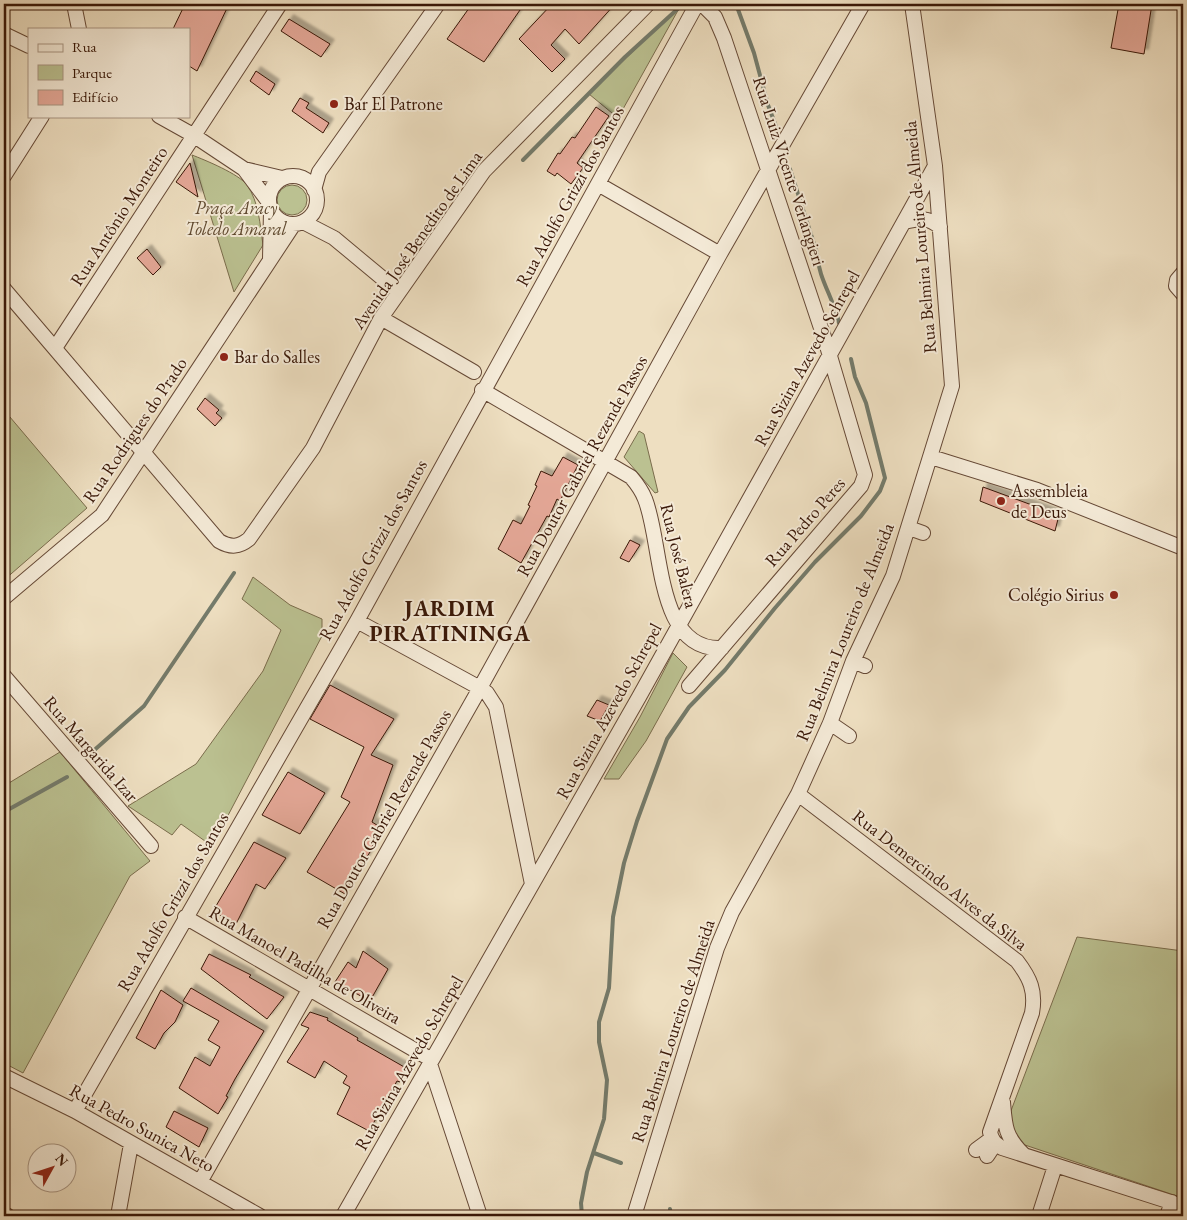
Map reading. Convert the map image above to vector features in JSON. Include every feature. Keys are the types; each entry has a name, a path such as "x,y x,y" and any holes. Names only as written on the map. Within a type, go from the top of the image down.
{"street":[{"path":"74,4 79,28"},
{"name":"Rua Antônio Monteiro","path":"55,348 280,4"},
{"path":"314,190 319,172 438,4"},
{"name":"Avenida José Benedito de Lima","path":"144,452 219,541 234,547 249,539 313,448 381,318 484,171 648,4"},
{"name":"Rua Adolfo Grizzi dos Santos","path":"74,1110 356,621 697,4"},
{"name":"Rua Luiz Vicente Verlangieri","path":"702,4 715,17 724,38 830,355"},
{"name":"Rua Doutor Gabriel Rezende Passos","path":"200,1182 480,688 720,254 863,4"},
{"name":"Rua Belmira Loureiro de Almeida","path":"634,1216 717,948 732,912 798,794 859,663 893,576 952,386 936,166 912,4"},
{"path":"4,34 28,46"},
{"path":"4,176 41,118"},
{"path":"163,118 193,135 244,169 282,178 291,176 309,182 317,199 315,208 310,217 298,223"},
{"name":"Rua Sizina Azevedo Schrepel","path":"344,1216 678,627 936,166"},
{"path":"244,169 270,206 276,218 298,223 334,238 400,292"},
{"path":"270,260 270,192 282,178"},
{"path":"598,184 720,254"},
{"path":"315,208 334,238"},
{"path":"904,222 924,219 932,221 940,227"},
{"name":"Rua Rodrigues do Prado","path":"4,598 102,515 270,260 298,223"},
{"path":"1179,290 1177,280 1183,273"},
{"path":"4,289 144,452"},
{"path":"381,318 474,372"},
{"name":"Rua Pedro Peres","path":"689,686 864,481 864,470 830,355"},
{"name":"Rua José Balera","path":"482,390 631,477 646,500 668,602 678,627 688,638 709,649 722,648"},
{"path":"931,457 1037,490 1183,548"},
{"path":"909,528 923,533"},
{"path":"356,621 487,693 496,707 532,884"},
{"name":"Rua Margarida Izar","path":"4,676 151,846"},
{"path":"830,722 849,736"},
{"name":"Rua Demercindo Alves da Silva","path":"798,794 1017,961 1030,979 1035,998 1032,1013 990,1132 994,1141"},
{"path":"523,841 534,853 540,854 548,852 554,846"},
{"name":"Rua Manoel Padilha de Oliveira","path":"185,917 309,988 431,1062"},
{"path":"431,1062 438,1094 480,1216"},
{"name":"Rua Pedro Sunica Neto","path":"4,1076 74,1110 200,1182 244,1212 260,1216"},
{"path":"415,1091 422,1087 429,1088 438,1094"},
{"name":"Rua Demercindo Alves da Silva","path":"1002,1097 1006,1130 1013,1144 1024,1154"},
{"path":"981,1153 994,1141 1002,1148 1177,1204 1168,1216"},
{"path":"118,1216 131,1144"},
{"path":"1039,1216 1056,1166"},
{"path":"4,1214 8,1216"}],"green space":[{"path":"681,5 618,118 589,94"},
{"name":"Praça Aracy Toledo Amaral","path":"192,155 237,176 247,185 257,206 263,245 234,292"},
{"path":"292,185 298,186 306,194 306,206 298,214 292,215 286,214 278,206 277,200 278,194 286,186"},
{"path":"4,410 87,508 4,580"},
{"path":"639,431 644,434 658,492 655,493 624,457"},
{"path":"253,577 290,605 322,619 322,636 212,846 181,824 172,835 128,806 196,764 263,671 281,630 242,599"},
{"path":"673,653 687,667 646,741 619,779 604,779 640,717"},
{"path":"60,752 150,861 130,876 23,1073 4,1063 4,786"},
{"path":"1077,937 1183,951 1183,1198 1001,1137"}],"building":[{"path":"185,4 229,4 197,71 190,67 190,28 173,28"},
{"path":"472,4 511,4 520,10 484,62 447,39"},
{"path":"552,4 615,4 579,44 565,29 551,45 565,59 552,72 519,39"},
{"path":"1119,4 1152,4 1144,54 1111,48"},
{"path":"289,19 330,44 321,57 281,31"},
{"path":"256,71 275,84 269,95 250,81"},
{"path":"300,98 309,103 306,108 329,123 323,133 292,111"},
{"path":"596,107 609,116 577,163 583,168 571,184 557,173 555,176 547,171 558,153 560,154 572,137 575,138"},
{"path":"190,163 198,197 176,182"},
{"path":"147,249 161,267 153,275 137,258"},
{"path":"205,398 219,410 216,413 222,418 215,426 197,409"},
{"path":"563,457 578,465 560,501 557,499 549,517 547,516 521,563 498,549 513,520 521,524 530,506 528,505 537,486 535,485 541,471 552,476"},
{"path":"983,487 1059,515 1055,531 980,501"},
{"path":"630,540 640,545 629,562 620,558"},
{"path":"330,685 394,719 371,755 393,765 372,822 380,827 370,852 355,876 353,875 345,894 307,872 350,802 341,797 364,747 310,719"},
{"path":"597,700 609,705 600,721 587,716"},
{"path":"288,772 325,793 300,834 262,815"},
{"path":"254,842 286,858 265,889 256,884 236,924 213,911"},
{"path":"363,951 388,969 370,1001 335,982 348,962 356,968"},
{"path":"209,954 251,975 249,977 284,997 267,1019 201,969"},
{"path":"191,988 264,1031 235,1079 226,1096 228,1097 218,1114 179,1088 195,1057 210,1066 220,1047 208,1040 219,1021 183,1001"},
{"path":"161,990 183,1005 175,1022 164,1033 155,1049 136,1038"},
{"path":"310,1012 328,1018 327,1020 358,1038 357,1040 406,1068 400,1082 397,1081 369,1131 337,1114 350,1087 343,1083 347,1076 324,1061 315,1078 287,1062 309,1028 301,1025"},
{"path":"174,1111 208,1128 199,1147 166,1127"}],"waterway":[{"path":"523,160 625,57 683,4"},
{"path":"736,4 754,53 768,105 777,129"},
{"path":"790,169 817,253 820,271 839,323"},
{"path":"582,1216 581,1203 587,1172 604,1119 607,1080 599,1042 599,1022 609,988 613,917 624,863 667,739 689,707 725,670 815,562 861,516 880,491 885,478 866,403 855,377 851,359"},
{"path":"91,753 144,706 234,573"},
{"path":"4,812 67,777"},
{"path":"594,1153 621,1163"},
{"path":"670,1209 671,1216"}],"place":[{"name":"Bar El Patrone","path":"334,104"},
{"name":"Bar do Salles","path":"224,357"},
{"name":"Assembleia de Deus","path":"1001,501"},
{"name":"Colégio Sirius","path":"1114,595"}],"district":[{"name":"JARDIM PIRATININGA","path":"450,620"}]}
